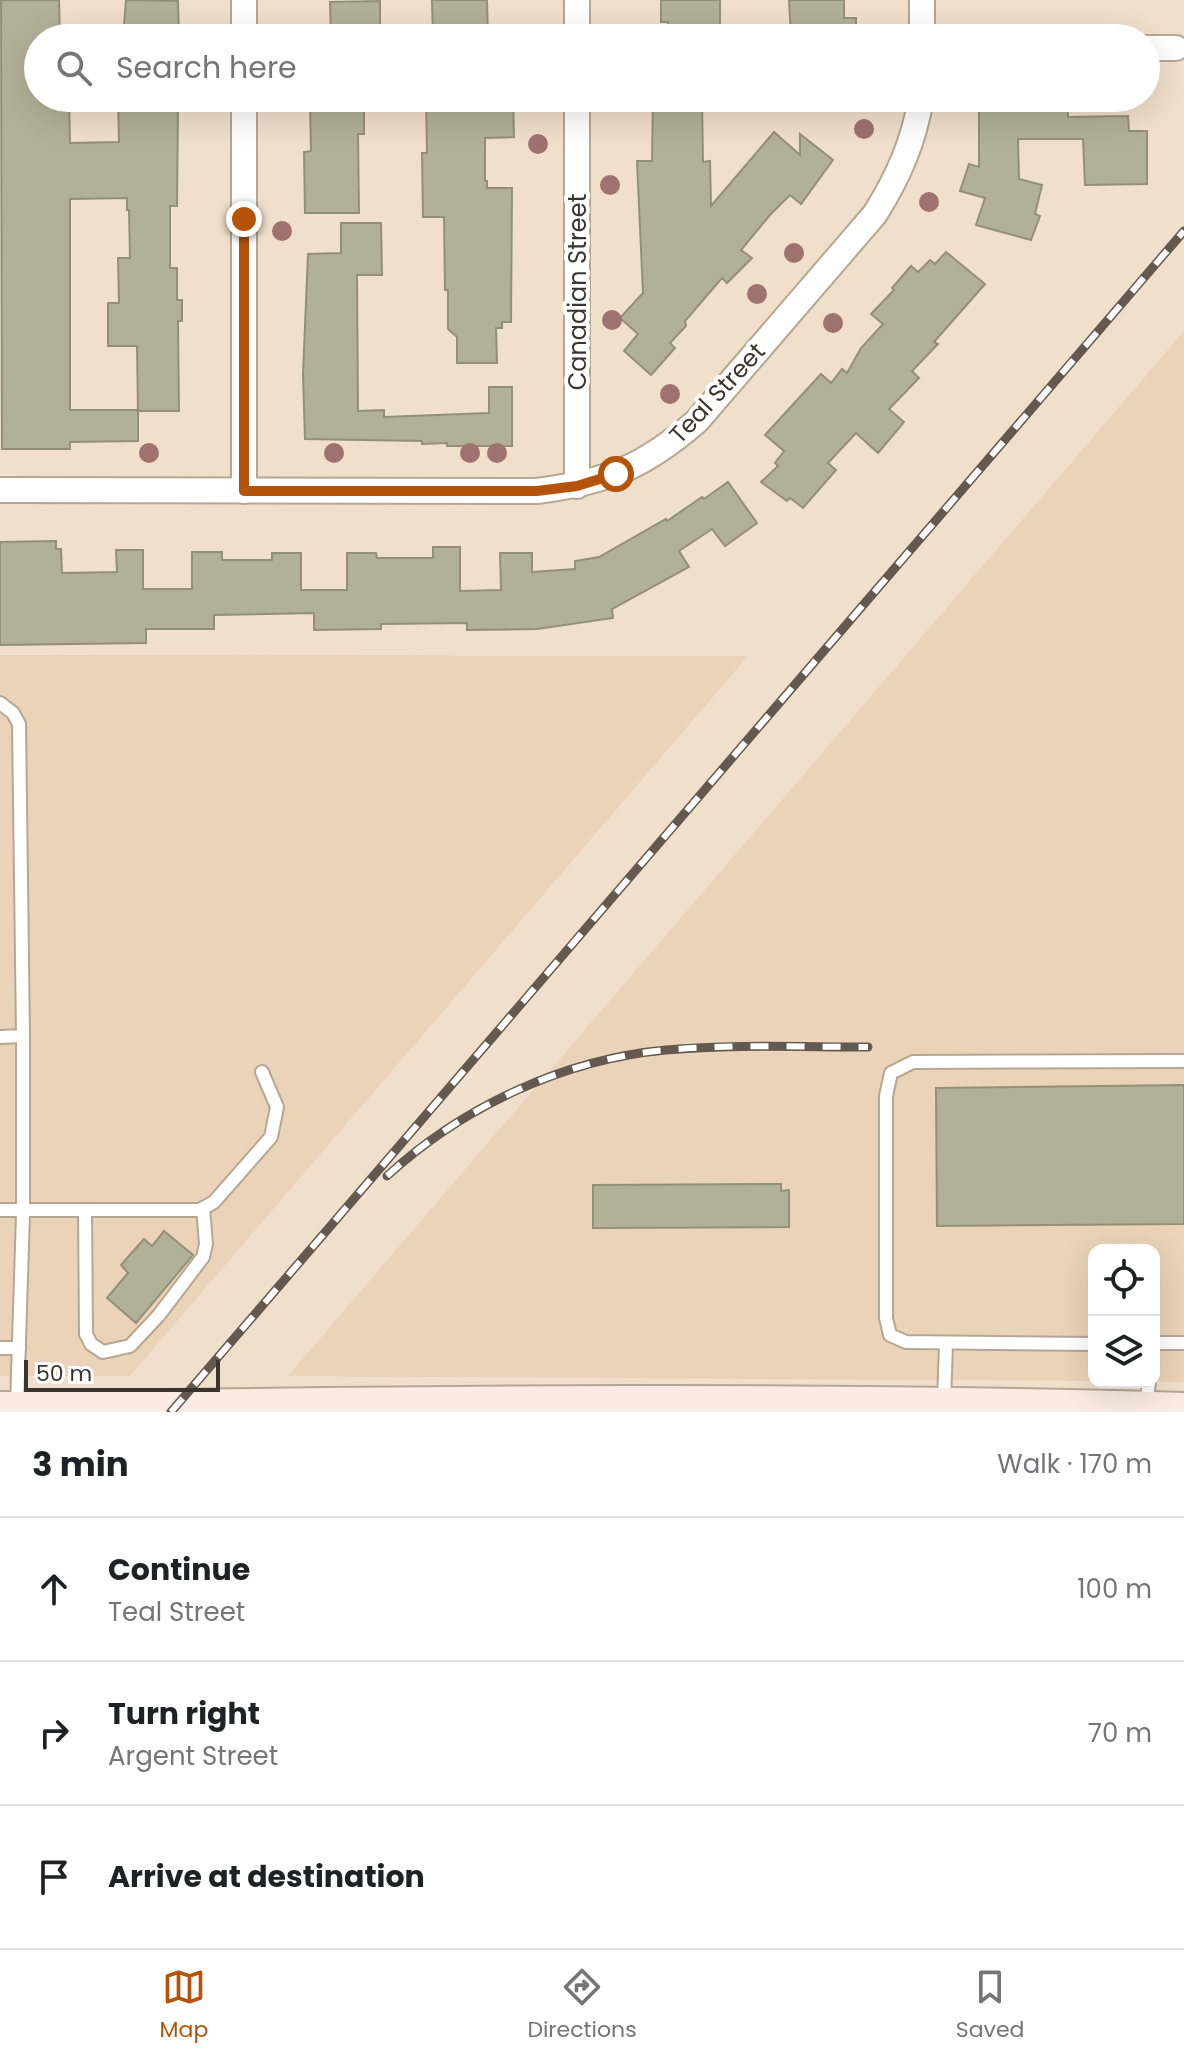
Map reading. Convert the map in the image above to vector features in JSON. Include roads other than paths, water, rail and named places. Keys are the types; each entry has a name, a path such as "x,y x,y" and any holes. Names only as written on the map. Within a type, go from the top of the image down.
{"main road":[{"path":"28,1410 499,1402 769,1409 1146,1401 1184,1410"},
{"path":"441,1412 499,1402"}],"street":[{"path":"244,0 244,24"},
{"path":"577,0 577,24"},
{"path":"922,0 922,24"},
{"path":"1160,48 1176,48"},
{"path":"244,112 244,491"},
{"name":"Canadian Street","path":"577,112 577,486"},
{"name":"Teal Street","path":"0,490 537,491 599,481 633,467 669,446 697,421 875,214 897,179 917,112"}],"lane":[{"path":"0,703 13,713 19,724 23,1036 19,1348 28,1410"},
{"path":"0,1037 23,1036"},
{"path":"1088,1344 946,1344 906,1342 890,1335 886,1318 886,1096 891,1073 913,1062 1184,1061"},
{"path":"0,1210 200,1210 214,1202 271,1137 277,1107 262,1072"},
{"path":"85,1210 86,1334 91,1344 103,1352 130,1346 159,1315 203,1257 206,1244 203,1208"},
{"path":"1160,1343 1184,1343"},
{"path":"946,1344 949,1407"},
{"path":"0,1348 19,1348"}],"railway":[{"path":"171,1412 1184,231"},
{"path":"387,1176 416,1151 481,1108 516,1090 590,1064 628,1055 691,1048 868,1047"}]}
